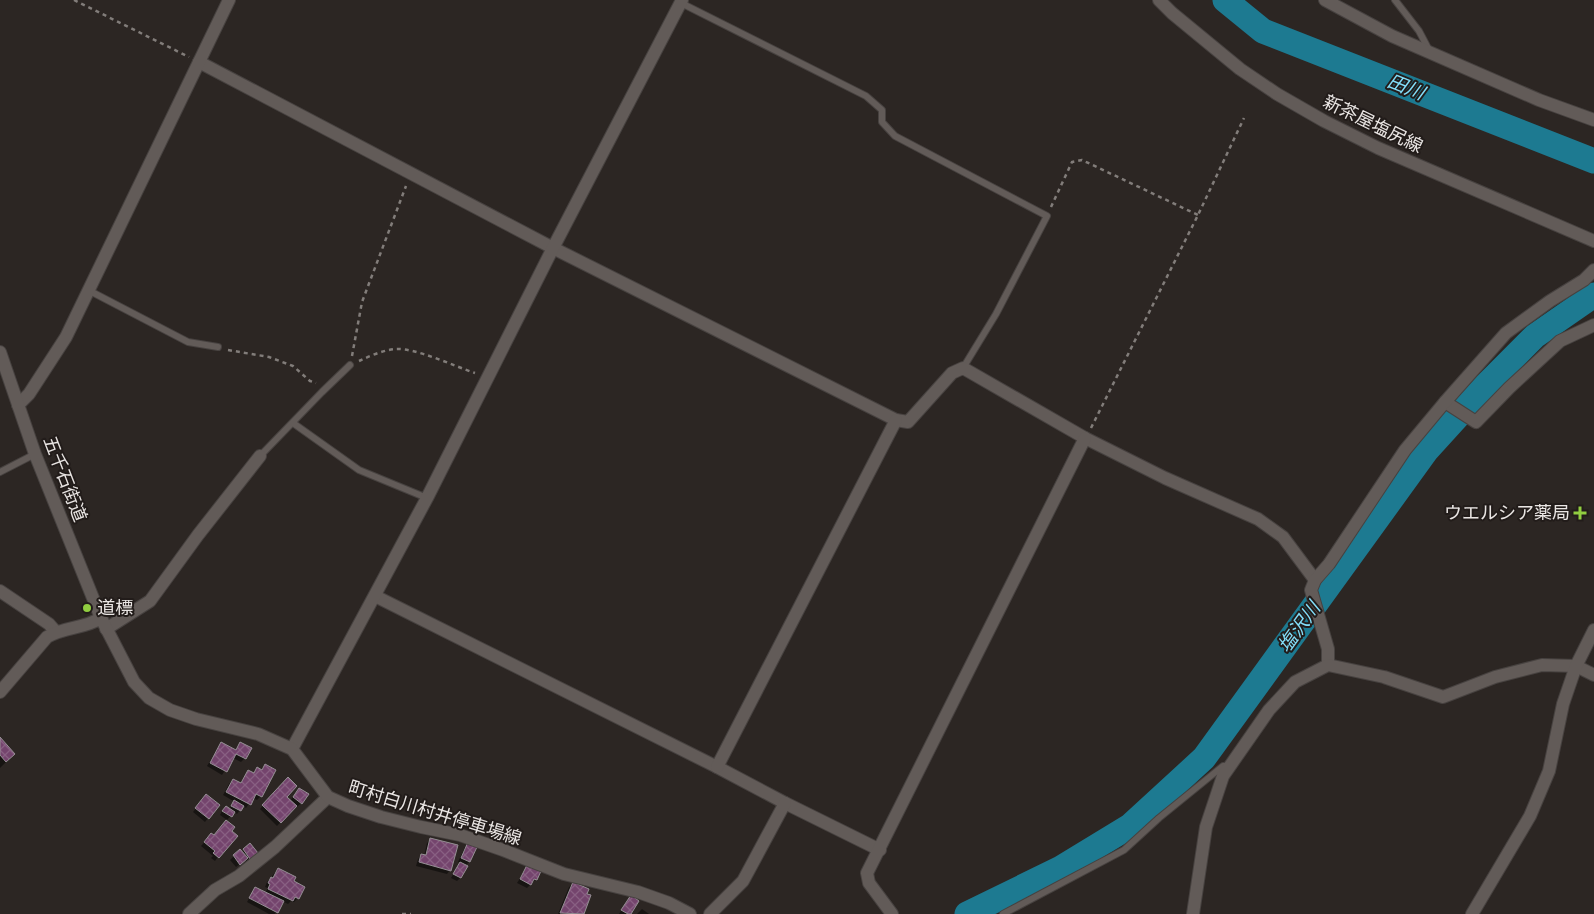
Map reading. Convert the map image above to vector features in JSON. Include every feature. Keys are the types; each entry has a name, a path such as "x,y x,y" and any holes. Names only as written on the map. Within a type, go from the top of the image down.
{"street":[{"path":"18,404 29,394 66,337 229,0"},
{"name":"新茶屋塩尻線","path":"1159,0 1240,69 1277,94 1324,121 1387,152 1594,241"},
{"path":"1325,0 1392,36 1539,100 1594,120"},
{"path":"292,749 427,498 553,248 681,1"},
{"path":"199,62 553,248 896,420 908,422 952,373 963,368 1085,438 1165,478 1258,519 1283,537 1313,585 1328,650 1328,666"},
{"path":"1313,585 1405,450 1444,402 1506,333 1550,301 1584,280 1594,270"},
{"path":"1444,402 1476,422 1509,388 1560,341 1594,325"},
{"name":"五千石街道","path":"0,352 35,454 104,623"},
{"path":"717,767 896,420"},
{"path":"892,914 868,883 867,873 1085,438"},
{"path":"0,692 47,637 69,627 104,623 150,601 260,456"},
{"path":"0,591 49,624 56,632"},
{"path":"375,596 880,850"},
{"name":"町村白川村井停車場線","path":"104,623 134,682 149,698 170,710 258,734 292,749 328,797 348,806 381,816 460,835 564,874 638,892 669,903 690,914"},
{"path":"1472,914 1530,816 1549,771 1563,704 1576,666 1594,630"},
{"path":"1193,914 1206,827 1223,776 1269,710 1294,682 1328,666 1384,677 1443,697 1495,677 1542,665 1576,666 1594,675"},
{"path":"189,914 215,890 239,876 268,853 328,797"},
{"path":"710,914 744,881 785,803"}],"lane":[{"path":"1395,0 1419,31 1430,51"},
{"path":"681,1 866,96 882,110 882,122 895,136 1047,216 996,314 963,368"},
{"path":"88,290 188,342 218,348"},
{"path":"260,456 350,365"},
{"path":"293,423 359,470 427,498"},
{"path":"0,472 35,454"},
{"path":"1003,914 1124,850 1159,818 1223,766 1229,765"}],"path":[{"path":"74,0 199,62"},
{"path":"1085,438 1198,216 1244,118"},
{"path":"1047,216 1072,162 1082,160 1198,216"},
{"path":"350,365 362,302 411,173"},
{"path":"218,348 269,357 293,366 310,381 327,387"},
{"path":"350,365 395,349 409,350 488,378"},
{"path":"402,914 411,914"}],"building":[{"path":"0,737 15,754 6,762 0,755"},
{"path":"221,742 236,750 240,742 252,748 246,759 236,754 227,772 210,763"},
{"path":"265,764 276,770 262,797 256,794 251,805 226,792 233,779 241,783 248,770 254,773 257,767 262,770"},
{"path":"288,777 297,786 287,797 297,806 281,823 262,805"},
{"path":"299,788 309,794 302,804 293,797"},
{"path":"206,794 220,805 209,819 195,808"},
{"path":"234,800 244,806 241,811 231,806"},
{"path":"226,806 235,812 232,817 222,811"},
{"path":"226,820 235,827 232,831 238,836 219,858 213,853 215,851 204,842 211,833 214,835"},
{"path":"430,838 458,845 451,871 419,862 421,854 426,855"},
{"path":"468,842 477,847 470,862 461,858"},
{"path":"250,843 258,853 250,859 243,849"},
{"path":"240,849 248,858 240,865 233,855"},
{"path":"460,862 468,866 461,878 453,874"},
{"path":"527,865 541,871 537,880 534,879 531,885 520,879"},
{"path":"278,868 296,877 294,881 305,887 299,899 295,897 293,901 268,889 270,884 268,883"},
{"path":"573,882 589,889 587,894 591,895 584,914 560,913"},
{"path":"255,887 284,901 278,913 249,898"},
{"path":"631,895 639,901 631,914 628,914 621,910"}],"waterway":[{"name":"田川","path":"1225,0 1263,31 1594,161"},
{"name":"塩沢川","path":"967,914 1061,868 1130,826 1204,758 1427,450 1487,384 1535,336 1594,295"}],"place":[{"name":"ウエルシア薬局","path":"1580,513"},
{"name":"道標","path":"87,608"}]}
